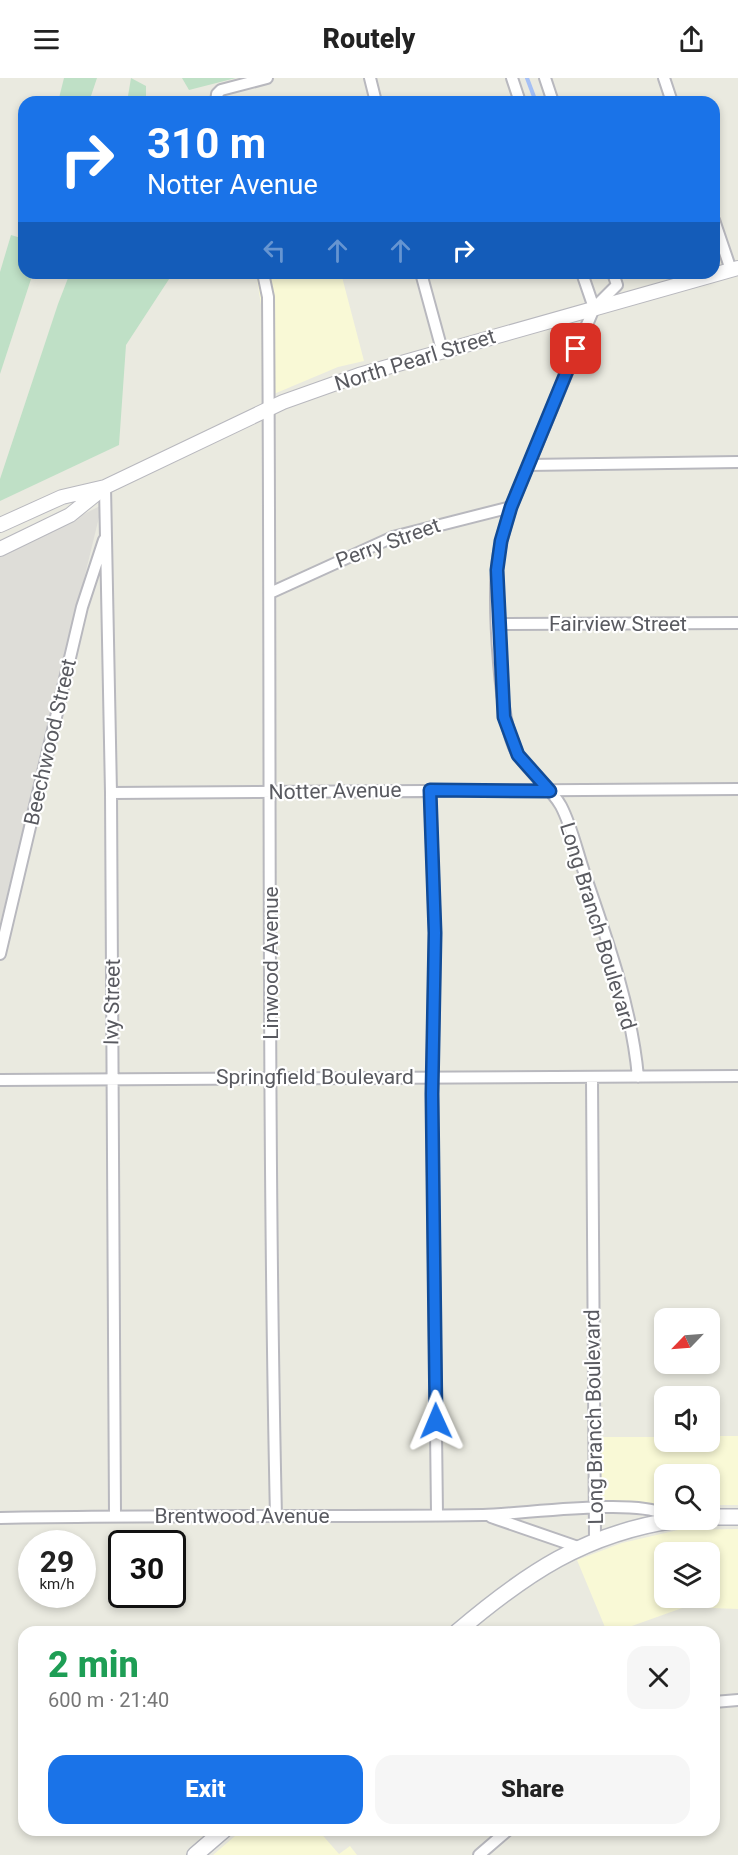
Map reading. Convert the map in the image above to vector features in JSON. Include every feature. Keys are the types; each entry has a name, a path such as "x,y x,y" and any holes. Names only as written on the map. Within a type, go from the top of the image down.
{"main road":[{"path":"720,1517 738,1517"},
{"path":"465,1626 531,1573 578,1547 629,1529 654,1524"},
{"path":"195,1855 217,1836"}],"street":[{"path":"218,96 221,90 267,78"},
{"path":"370,78 374,96"},
{"path":"512,78 518,96"},
{"path":"545,78 551,96"},
{"path":"664,78 670,96"},
{"path":"720,234 735,269"},
{"name":"North Pearl Street","path":"720,273 735,269"},
{"name":"Linwood Avenue","path":"264,279 268,297 276,1517"},
{"path":"424,279 442,350"},
{"path":"584,279 594,308"},
{"name":"Long Branch Boulevard","path":"615,279 617,285 594,308 511,507 501,541 497,570 498,624 504,717 510,737 518,755 561,806 600,918 622,999 638,1077"},
{"name":"North Pearl Street","path":"0,525 62,497 105,487 269,409 359,375 699,279"},
{"path":"528,465 738,462"},
{"name":"North Pearl Street","path":"0,549 70,515 105,487"},
{"name":"Ivy Street","path":"105,487 111,793 115,1516"},
{"name":"Perry Street","path":"270,593 393,537 511,507"},
{"name":"Beechwood Street","path":"0,954 82,607 107,531"},
{"name":"Fairview Street","path":"498,624 738,623"},
{"name":"Notter Avenue","path":"111,793 738,789"},
{"path":"430,790 435,933 432,1076 437,1514"},
{"name":"Springfield Boulevard","path":"0,1080 738,1076"},
{"name":"Long Branch Boulevard","path":"592,1078 595,1540"},
{"name":"Brentwood Avenue","path":"0,1518 485,1515 594,1509 654,1509"},
{"name":"Brentwood Avenue","path":"485,1515 578,1547"},
{"path":"720,1702 738,1700"},
{"path":"479,1855 501,1836"}],"shaded area":[{"path":"64,78 97,78 91,96 60,96"},
{"path":"131,78 146,86 146,96 128,96"},
{"path":"182,78 236,78 189,90"},
{"path":"11,235 18,237 18,279 31,279 0,374 0,272"},
{"path":"68,279 169,279 126,345 119,445 0,501 0,479"},
{"path":"257,279 343,279 364,361 338,367 262,399 261,305"},
{"path":"102,505 0,924 0,556"},
{"path":"720,1436 738,1436 738,1505 720,1505 720,1464 654,1464 654,1505 601,1505 601,1437 654,1437 654,1452 720,1452"},
{"path":"738,1529 738,1609 712,1608 720,1608 720,1542 654,1542 654,1608 682,1608 632,1626 604,1626 577,1560 622,1543 678,1530"},
{"path":"235,1836 323,1836 339,1854 350,1846 357,1855 213,1855"}],"waterway":[{"path":"527,78 534,96"}],"route":[{"path":"436,1421 432,1094 435,933 430,790 550,791 518,755 504,717 497,570 501,541 511,507 576,349"}]}
